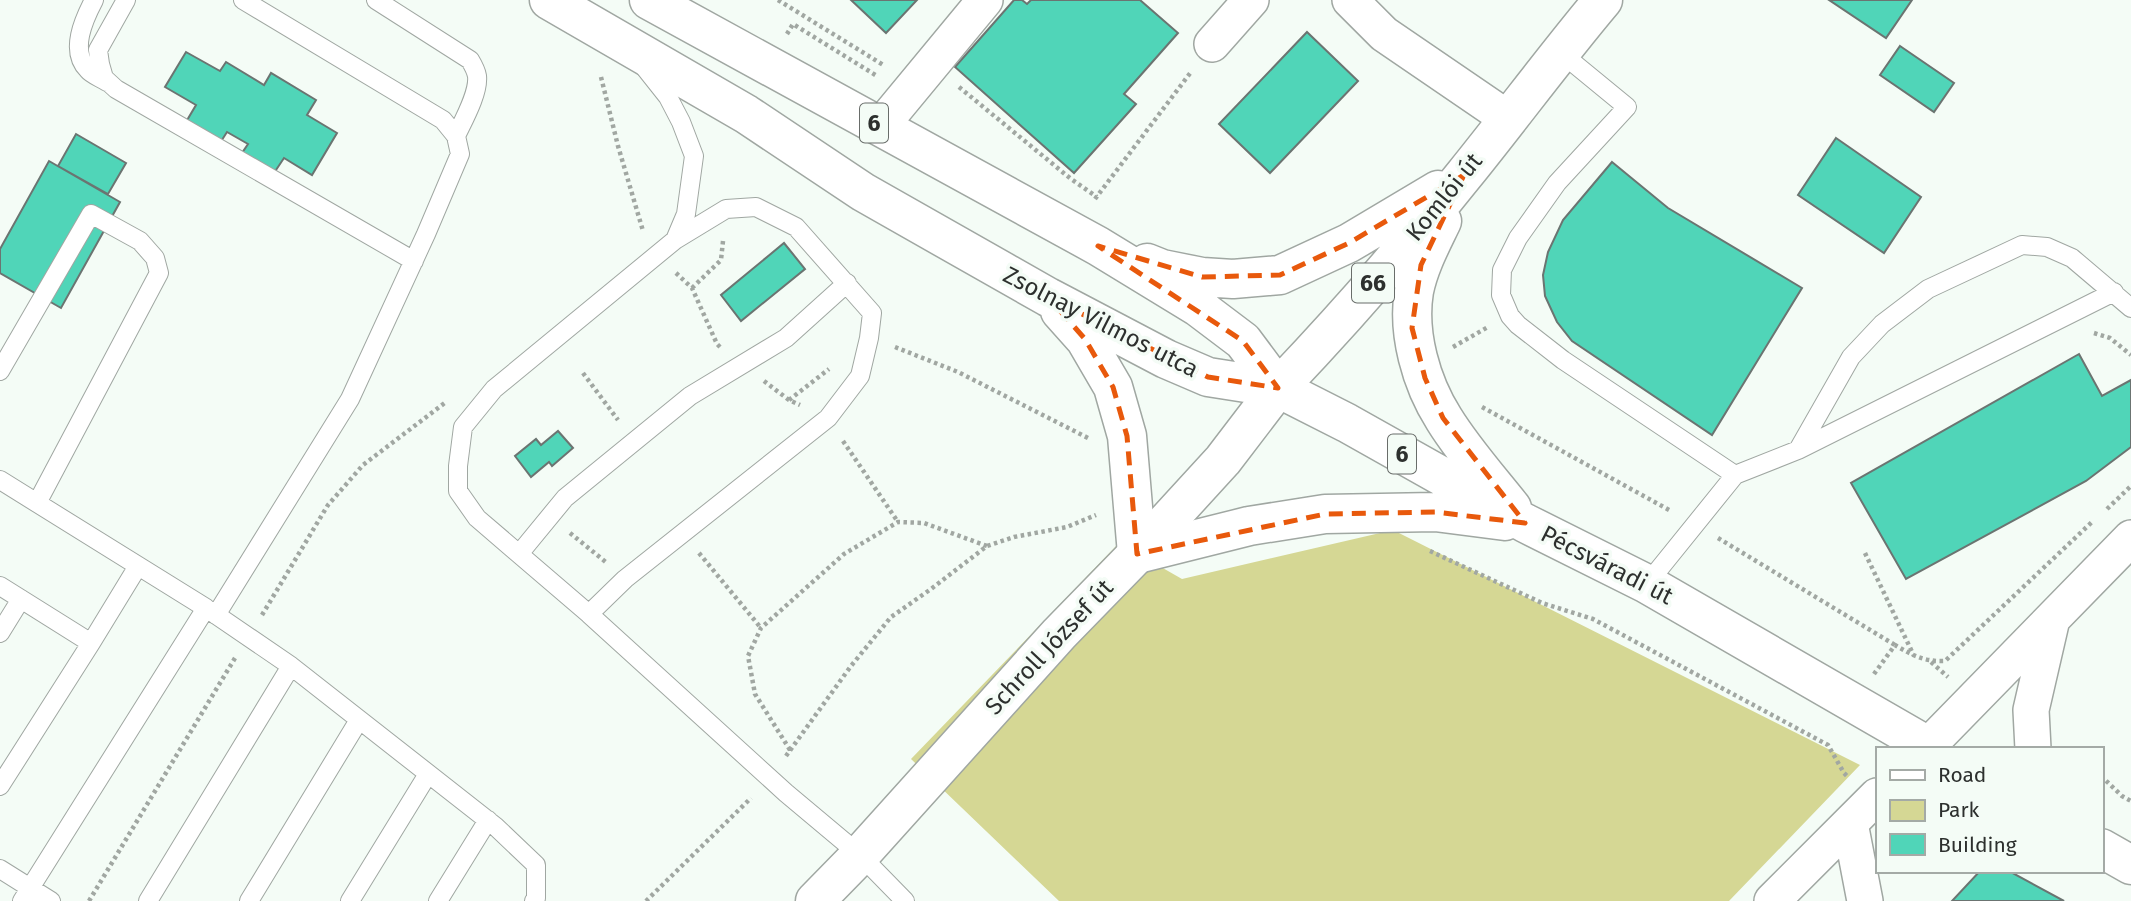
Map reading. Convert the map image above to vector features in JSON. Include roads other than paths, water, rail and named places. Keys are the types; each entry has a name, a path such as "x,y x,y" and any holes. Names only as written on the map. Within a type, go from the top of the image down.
{"main road":[{"name":"Zsolnay Vilmos utca","path":"549,0 746,114 863,192 1048,297 1166,359 1208,377 1278,388"},
{"name":"6","path":"649,0 1098,246 1198,307 1243,341 1278,388"},
{"name":"Komlói út","path":"1278,388 1336,328 1464,175 1603,0"},
{"path":"1098,246 1162,269 1202,277 1233,279 1280,275 1349,243 1464,175"},
{"path":"1464,175 1421,265 1414,292 1412,328 1425,379 1443,418 1525,523"},
{"path":"1048,297 1085,339 1114,387 1127,436 1137,554 1250,526 1325,514 1435,512 1525,523"},
{"name":"Pécsváradi út","path":"1278,388 1525,523 1647,584 1927,747"},
{"name":"Schroll József út","path":"815,901 860,855 1059,634 1223,460 1278,388"},
{"path":"2103,849 2131,865"}],"street":[{"path":"880,127 985,0"},
{"path":"1212,44 1251,0"},
{"path":"1350,0 1384,34 1507,118"},
{"path":"1930,747 2131,538"},
{"path":"2033,747 2031,710 2052,619"},
{"path":"1772,901 1867,806"},
{"path":"1865,901 1867,806"}],"lane":[{"path":"94,0 83,23 79,43 81,60 88,70 111,84"},
{"path":"126,0 98,50 104,78 116,89 414,261"},
{"path":"26,895 350,399 460,154 456,136 443,120 243,0"},
{"path":"376,0 470,60 477,72 477,83 456,136"},
{"path":"628,46 668,97 694,156 686,214 675,240"},
{"path":"1560,51 1626,107 1557,183 1518,238 1502,270 1502,295 1510,316 1563,360 1735,475"},
{"path":"589,614 625,579 828,418 860,376 872,313 796,227 756,207 726,209 675,240 494,388 463,428 458,491 477,518 589,614 767,777 860,855 905,901"},
{"path":"0,371 91,214 140,241 155,258 159,274 37,503"},
{"path":"1798,450 1852,358 1882,324 1928,289 2022,245 2047,247 2072,258 2131,308"},
{"path":"519,554 565,498 690,396 786,338 847,283"},
{"path":"1647,584 1735,475 1798,450 2114,292"},
{"path":"0,480 211,611 291,666 488,820 536,864 534,901"},
{"path":"0,786 138,566"},
{"path":"0,586 91,643"},
{"path":"0,633 21,599"},
{"path":"148,901 291,666"},
{"path":"249,901 359,720"},
{"path":"351,901 428,774"},
{"path":"438,901 488,820"},
{"path":"0,869 26,895 51,901"}]}
